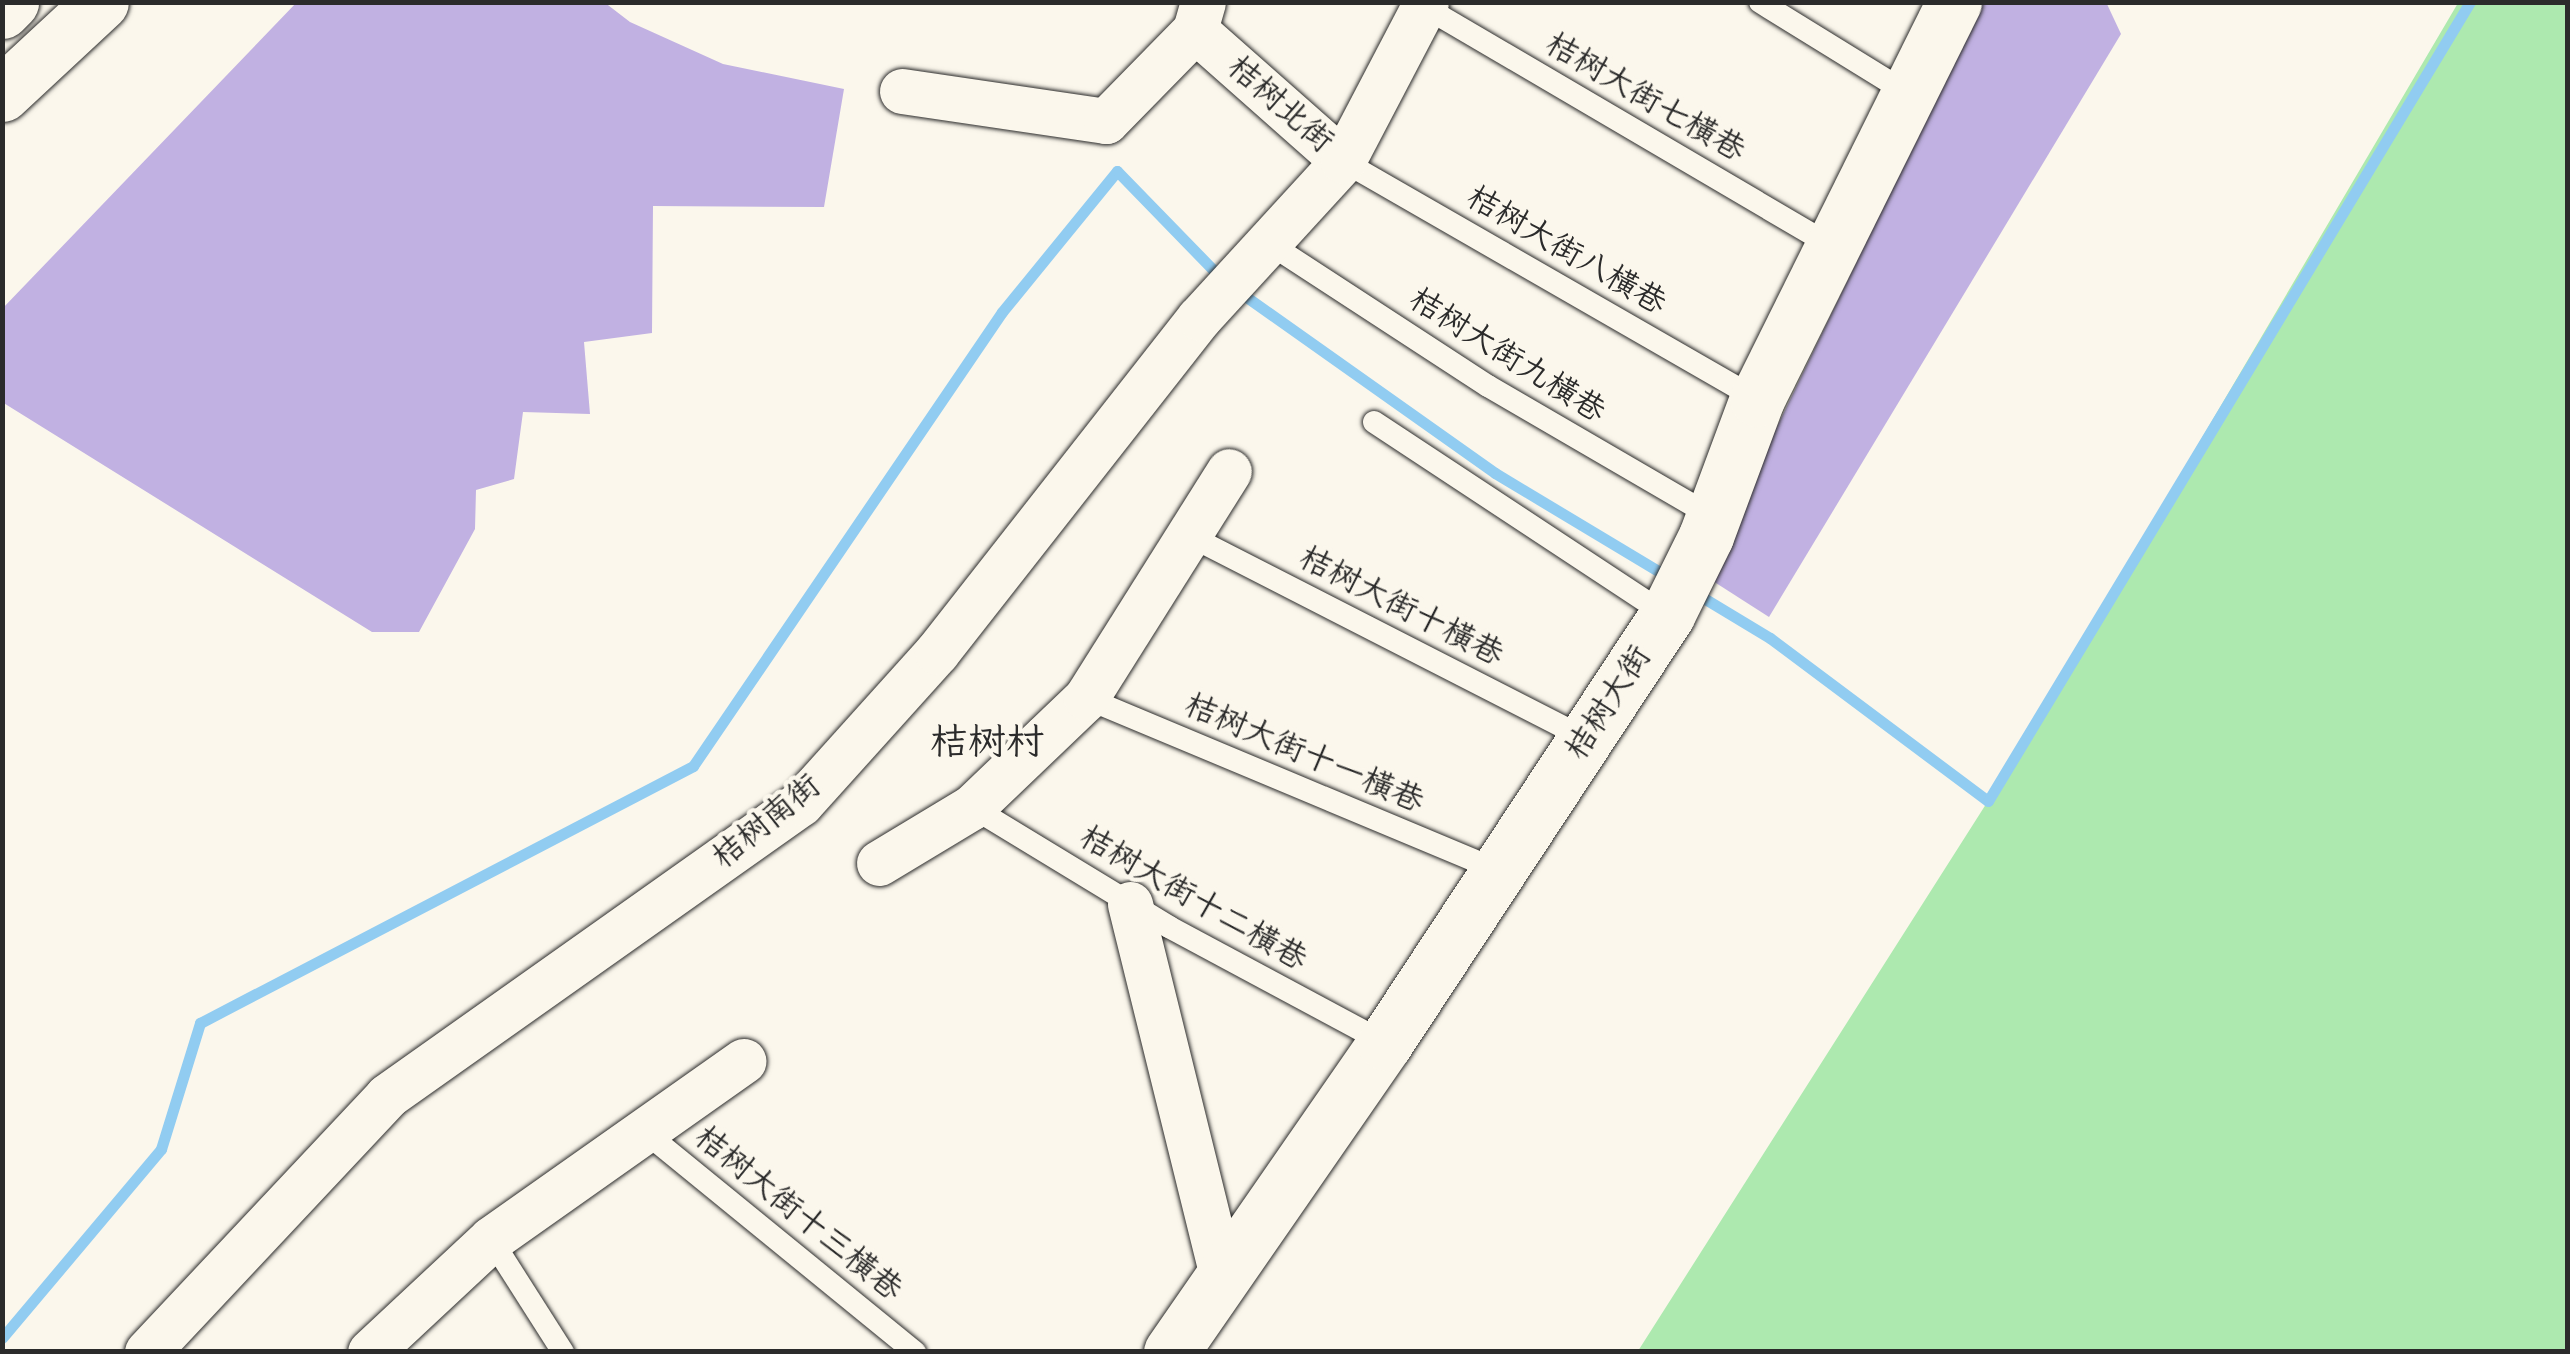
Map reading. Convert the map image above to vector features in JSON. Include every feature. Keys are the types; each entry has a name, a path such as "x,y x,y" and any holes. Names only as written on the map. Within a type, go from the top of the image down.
{"street":[{"path":"2,11 11,2"},
{"path":"2,94 101,2"},
{"name":"桔树大街","path":"1171,1352 1385,1043 1667,615 1710,526 1757,399 1954,2"},
{"name":"桔树北街","path":"1199,16 1343,160 1424,4"},
{"path":"902,91 1106,121 1199,16"},
{"name":"桔树南街","path":"146,1352 387,1096 801,803 937,652 1199,318 1343,160"},
{"path":"879,863 972,807 1086,698 1229,471"},
{"path":"1130,904 1222,1279"},
{"path":"370,1352 492,1239 640,1128 743,1061"}],"lane":[{"path":"1760,2 1906,92"},
{"name":"桔树大街七横巷","path":"1424,4 1834,247"},
{"name":"桔树大街八横巷","path":"1343,160 1757,399"},
{"name":"桔树大街九横巷","path":"1264,249 1710,526"},
{"path":"1374,422 1667,615"},
{"name":"桔树大街十横巷","path":"1186,534 1586,739"},
{"name":"桔树大街十一横巷","path":"1086,698 1498,870"},
{"name":"桔树大街十二横巷","path":"972,807 1130,904 1385,1043"},
{"name":"桔树大街十三横巷","path":"640,1128 915,1352"},
{"path":"492,1239 563,1352"}],"green space":[{"path":"2458,3 2567,3 2567,1351 1638,1351 1988,801"}],"building":[{"path":"297,2 604,2 630,22 723,64 844,89 824,207 653,206 652,333 584,342 590,414 523,412 514,479 476,490 475,529 419,632 372,632 2,402 2,309"},
{"path":"1982,2 2106,2 2121,34 1769,617 1705,576"}],"waterway":[{"path":"1692,591 1770,638 1988,801 2470,2"},
{"path":"2,1338 161,1149 200,1023 693,766 1002,312 1117,171 1223,280"},
{"path":"1238,291 1495,473 1668,577"}],"district":[{"name":"桔树村","path":"987,744"}]}
